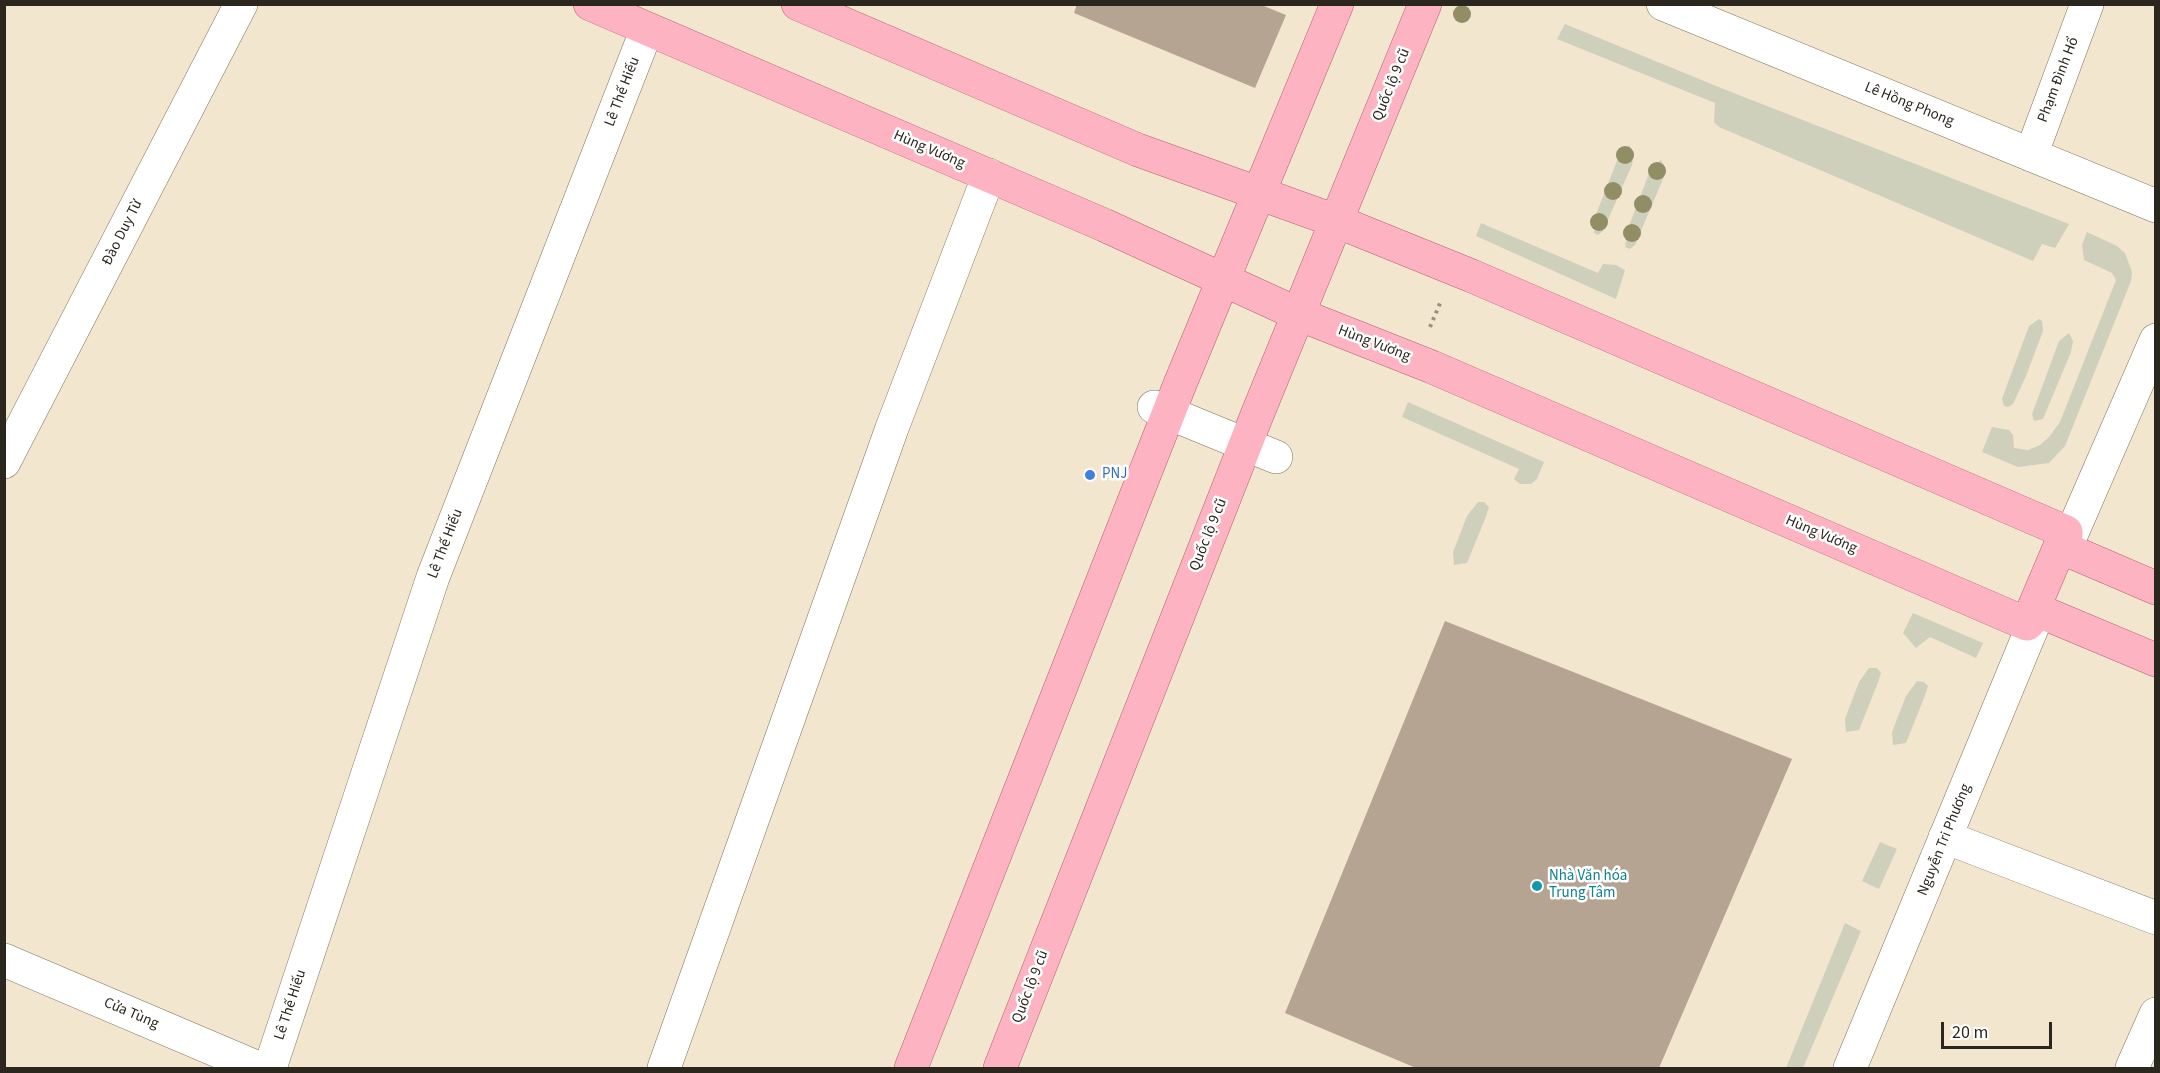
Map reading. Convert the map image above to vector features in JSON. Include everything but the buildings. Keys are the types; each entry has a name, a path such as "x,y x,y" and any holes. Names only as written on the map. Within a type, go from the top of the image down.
{"main road":[{"name":"Hùng Vương","path":"590,4 653,17 989,175 1298,314 1415,360 2033,617 2156,660"},
{"path":"798,4 1138,150 1336,221 1455,270 2066,541 2156,588"},
{"path":"912,1068 1162,410 1224,280 1337,4"},
{"name":"Quốc lộ 9 cũ","path":"1000,1068 1245,444 1425,4"},
{"path":"2033,617 2066,541"}],"street":[{"name":"Đào Duy Từ","path":"4,462 241,4"},
{"name":"Phạm Đình Hổ","path":"2031,155 2087,4"},
{"name":"Lê Hồng Phong","path":"1678,7 2156,206"},
{"name":"Lê Thế Hiếu","path":"270,1068 433,577 653,17"},
{"path":"664,1068 892,428 989,175"},
{"path":"2066,541 2156,340"},
{"path":"1162,410 1276,457"},
{"name":"Nguyễn Tri Phương","path":"1850,1068 1946,837 2033,617"},
{"path":"1946,837 2156,918"},
{"name":"Cửa Tùng","path":"4,960 258,1068"},
{"path":"2132,1068 2156,1014"}],"path":[{"path":"1415,360 1455,270"}],"green space":[{"path":"1565,24 1726,90 2069,224 2055,248 2042,244 2033,261 1719,127 1714,122 1715,103 1557,39"},
{"path":"1629,145 1634,153 1632,165 1603,231 1598,235 1594,233 1597,212 1620,153"},
{"path":"1661,160 1665,167 1663,179 1635,245 1630,249 1625,247 1629,226 1651,168"},
{"path":"1481,223 1598,273 1603,264 1616,265 1625,270 1616,299 1476,236"},
{"path":"2087,232 2117,246 2125,253 2132,272 2131,281 2065,446 2049,463 2018,467 1982,452 1992,427 2009,430 2013,435 2014,448 2028,450 2040,445 2049,437 2060,422 2116,280 2112,273 2084,260 2082,245"},
{"path":"2039,319 2042,321 2043,331 2026,376 2013,404 2008,407 2004,406 2002,399 2029,326"},
{"path":"2069,333 2073,341 2071,352 2043,419 2034,421 2032,414 2059,341"},
{"path":"1408,402 1544,462 1537,479 1531,484 1520,484 1514,479 1519,469 1402,417"},
{"path":"1478,502 1484,502 1489,507 1485,519 1467,563 1454,565 1453,552 1467,516"},
{"path":"1913,613 1983,643 1976,658 1930,637 1916,648 1903,633"},
{"path":"1869,668 1877,668 1881,673 1877,685 1859,730 1846,732 1845,719 1859,682"},
{"path":"1917,681 1924,682 1928,686 1924,698 1906,743 1893,745 1892,732 1906,696"},
{"path":"1880,842 1897,849 1879,889 1862,881"},
{"path":"1845,923 1861,931 1803,1068 1786,1068"}],"place":[{"name":"PNJ","path":"1090,475"},
{"name":"Nhà Văn hóa Trung Tâm","path":"1537,886"}]}
